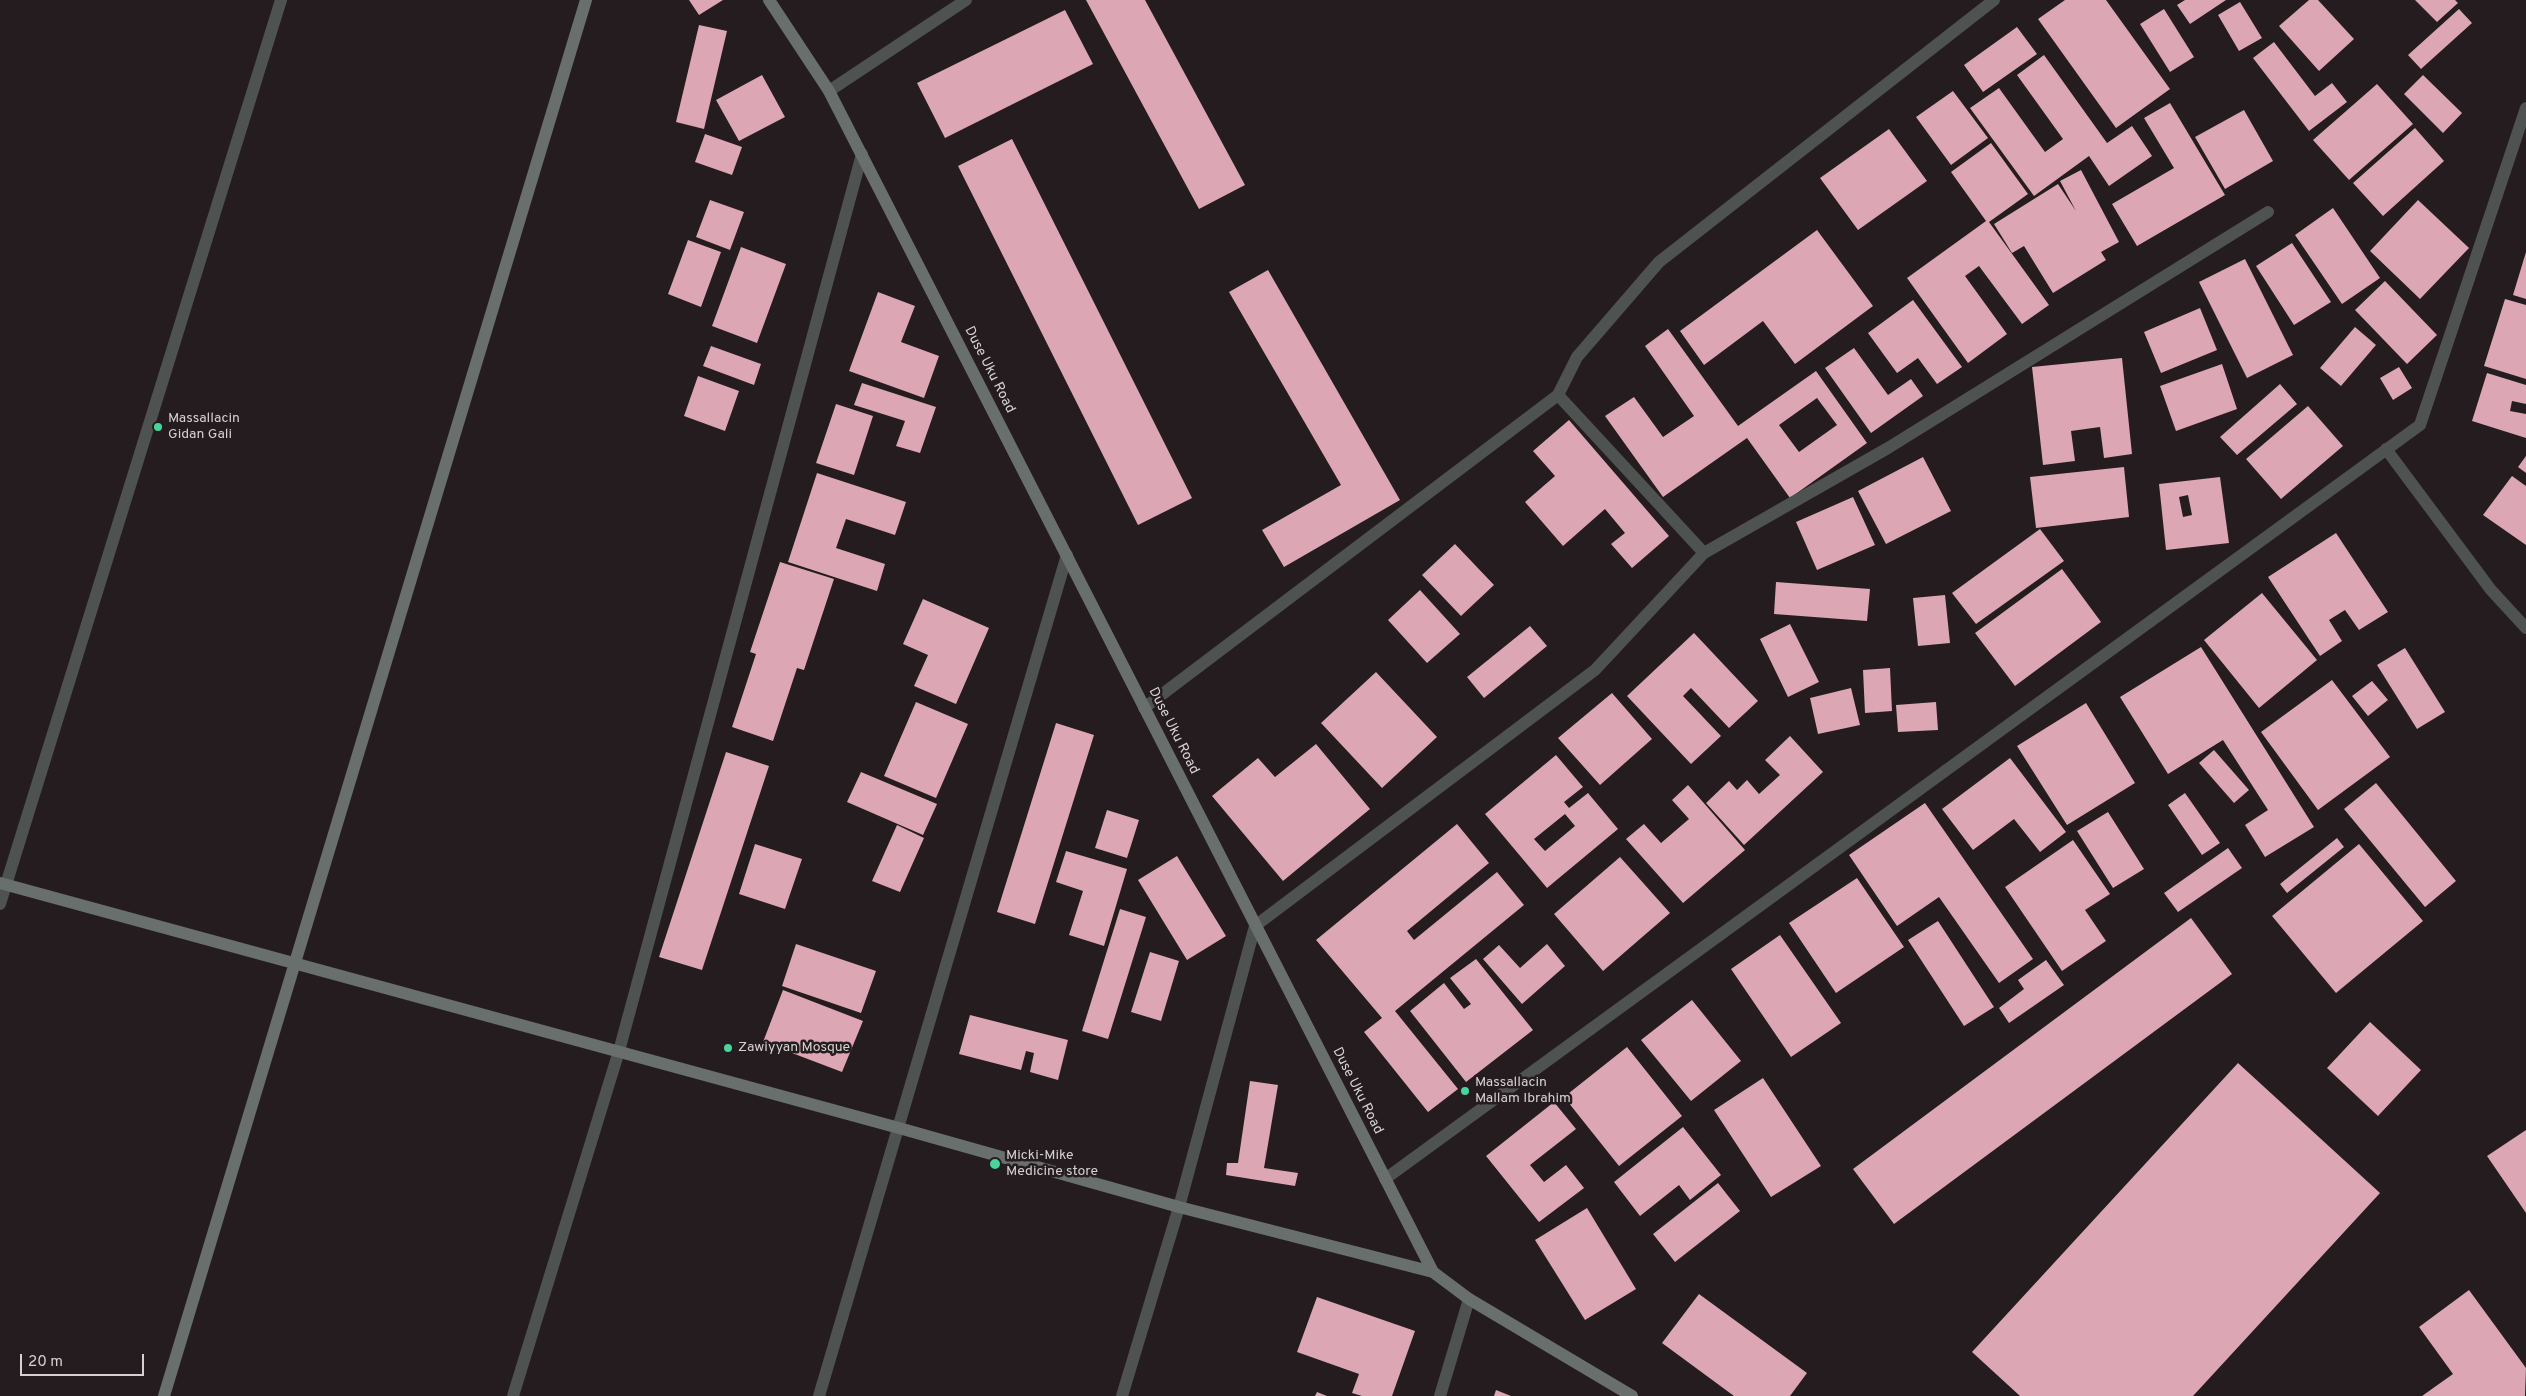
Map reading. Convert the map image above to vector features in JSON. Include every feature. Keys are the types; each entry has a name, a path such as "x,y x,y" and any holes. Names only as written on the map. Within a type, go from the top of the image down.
{"street":[{"path":"0,904 3,884 281,0"},
{"path":"164,1396 586,0"},
{"name":"Duse Uku Road","path":"769,0 829,91 862,154 1433,1272 1469,1300 1632,1396"},
{"path":"829,91 966,0"},
{"path":"1144,708 1558,395 1577,357 1659,262 1994,0"},
{"path":"1385,1179 2420,425 2526,108"},
{"path":"513,1396 619,1051 862,154"},
{"path":"1122,1396 1179,1207 1255,926 1595,670 1704,553 1888,448 2268,212"},
{"path":"1558,395 1704,553"},
{"path":"2386,449 2491,590 2526,628"},
{"path":"819,1396 1067,556"},
{"path":"3,884 619,1051 1179,1207 1433,1272"},
{"path":"1440,1396 1469,1300"}],"building":[{"path":"689,0 723,0 699,15"},
{"path":"1086,0 1145,0 1245,185 1199,209"},
{"path":"2065,0 2106,0 2170,89 2116,128 2038,19"},
{"path":"2185,0 2226,0 2190,24 2177,5"},
{"path":"2309,0 2318,0 2354,39 2319,71 2279,26"},
{"path":"2415,0 2455,0 2458,3 2437,22"},
{"path":"2240,2 2262,38 2239,51 2218,15"},
{"path":"2164,9 2194,57 2170,72 2140,24"},
{"path":"2459,9 2472,23 2421,69 2408,55"},
{"path":"1065,10 1093,64 945,138 917,83"},
{"path":"699,25 727,31 704,129 676,122"},
{"path":"2017,27 2037,54 1983,92 1964,65"},
{"path":"2274,42 2315,96 2332,83 2347,102 2309,131 2253,58"},
{"path":"2044,55 2107,143 2132,126 2152,156 2109,186 2089,156 2034,196 1970,108 1999,88 2045,152 2063,139 2017,75"},
{"path":"762,75 785,117 739,141 716,100"},
{"path":"2423,75 2462,113 2443,133 2404,94"},
{"path":"2377,84 2413,124 2349,180 2313,140"},
{"path":"1953,91 1988,138 1951,165 1916,117"},
{"path":"2170,103 2225,195 2137,246 2112,204 2174,168 2144,118"},
{"path":"2244,110 2273,161 2225,189 2195,137"},
{"path":"2415,128 2444,161 2383,216 2353,183"},
{"path":"1889,129 1927,181 1858,230 1820,178"},
{"path":"705,134 742,147 732,175 695,162"},
{"path":"1012,139 1192,498 1138,525 958,166"},
{"path":"1991,143 2028,194 1989,222 2049,305 2022,324 1979,266 1965,276 2007,334 1968,363 1907,278 1986,221 1951,172"},
{"path":"2081,170 2119,242 2101,252 2106,260 2053,293 2024,246 2012,253 1994,224 2058,184 2076,211 2060,181"},
{"path":"710,200 744,212 730,250 696,237"},
{"path":"2418,200 2469,248 2420,299 2370,251"},
{"path":"2333,208 2380,278 2342,304 2295,235"},
{"path":"1817,230 1873,306 1795,364 1763,321 1704,365 1680,331"},
{"path":"688,240 721,252 701,307 668,294"},
{"path":"2292,243 2331,302 2294,325 2256,266"},
{"path":"741,247 786,264 757,343 712,326"},
{"path":"2526,252 2526,299 2513,295"},
{"path":"2245,259 2293,355 2247,378 2199,282"},
{"path":"1268,270 1400,500 1284,567 1262,530 1341,485 1229,292"},
{"path":"2385,281 2437,335 2407,364 2355,310"},
{"path":"878,292 915,306 901,342 939,356 924,398 849,371"},
{"path":"2505,299 2526,305 2526,379 2484,366"},
{"path":"1913,300 1962,367 1937,384 1918,358 1897,373 1868,333"},
{"path":"2200,308 2217,350 2161,373 2144,332"},
{"path":"2355,327 2376,345 2341,386 2320,368"},
{"path":"1668,329 1738,426 1816,371 1867,443 1790,498 1747,438 1663,497 1605,416 1634,397 1663,437 1694,416 1645,346","holes":["1817,398 1837,425 1799,452 1779,425"]},
{"path":"711,346 761,364 754,385 703,366"},
{"path":"1854,348 1888,395 1911,379 1923,396 1871,433 1825,368"},
{"path":"2122,358 2132,454 2104,458 2100,427 2071,431 2075,461 2043,465 2032,367"},
{"path":"2222,364 2237,409 2176,431 2160,386"},
{"path":"2399,367 2412,388 2393,400 2380,378"},
{"path":"2487,373 2526,385 2526,404 2512,401 2510,411 2526,414 2526,438 2472,421"},
{"path":"698,376 739,391 725,431 684,416"},
{"path":"862,383 936,407 920,453 896,446 905,421 854,405"},
{"path":"2280,384 2297,404 2237,455 2220,437"},
{"path":"836,404 873,416 854,475 816,463"},
{"path":"2308,406 2343,446 2281,499 2246,459"},
{"path":"1569,420 1669,536 1632,568 1611,544 1625,533 1605,509 1563,546 1525,502 1555,476 1533,451"},
{"path":"2526,456 2526,473 2518,467"},
{"path":"1923,457 1951,511 1886,544 1858,491"},
{"path":"2124,467 2129,517 2036,528 2030,477"},
{"path":"817,473 906,502 895,535 846,519 836,548 885,564 877,591 788,562"},
{"path":"2512,476 2526,486 2526,545 2483,515"},
{"path":"2220,477 2229,543 2166,550 2159,484","holes":["2188,495 2192,515 2183,517 2179,497"]},
{"path":"1853,497 1875,545 1817,570 1796,522"},
{"path":"2040,529 2064,561 1976,624 1952,593"},
{"path":"2336,533 2388,612 2359,630 2345,610 2329,620 2342,641 2320,656 2268,577"},
{"path":"1455,544 1494,585 1461,616 1422,575"},
{"path":"780,562 834,579 804,670 797,668 773,741 732,727 756,654 750,652"},
{"path":"2062,569 2101,622 2015,686 1975,633"},
{"path":"1776,582 1870,589 1867,621 1774,614"},
{"path":"1420,590 1460,634 1427,663 1388,620"},
{"path":"2262,593 2317,660 2259,708 2204,640"},
{"path":"1945,595 1950,643 1918,646 1913,598"},
{"path":"923,599 989,628 956,704 914,686 928,655 903,644"},
{"path":"1790,624 1819,682 1788,697 1760,639"},
{"path":"1530,626 1547,646 1484,698 1467,677"},
{"path":"1694,633 1758,701 1729,728 1691,688 1683,696 1721,736 1691,764 1627,696"},
{"path":"2201,647 2314,827 2265,857 2245,825 2268,810 2223,740 2168,774 2120,697"},
{"path":"2405,648 2445,712 2417,729 2377,665"},
{"path":"1890,668 1892,711 1865,713 1863,670"},
{"path":"1376,672 1437,737 1382,788 1321,723"},
{"path":"2332,680 2390,757 2318,810 2261,732"},
{"path":"2372,681 2388,700 2368,716 2352,696"},
{"path":"1851,688 1860,725 1818,734 1810,698"},
{"path":"1612,693 1652,739 1600,785 1558,738"},
{"path":"916,702 968,724 936,798 884,776"},
{"path":"1936,702 1938,730 1898,732 1896,705"},
{"path":"2086,703 2135,783 2067,825 2017,746"},
{"path":"1056,723 1094,735 1035,924 997,912"},
{"path":"1790,736 1823,772 1744,845 1706,803 1729,781 1737,790 1747,780 1759,794 1780,775 1765,760"},
{"path":"1316,744 1370,809 1283,881 1212,796 1258,758 1275,777"},
{"path":"2214,750 2249,790 2234,803 2199,763"},
{"path":"726,752 769,766 702,970 659,957"},
{"path":"1556,755 1583,787 1564,802 1569,808 1588,793 1618,829 1547,888 1485,814","holes":["1565,814 1575,826 1545,851 1534,839"]},
{"path":"2010,758 2066,832 2040,852 2014,819 1973,850 1942,809"},
{"path":"861,772 937,804 923,835 847,802"},
{"path":"2376,783 2456,881 2425,907 2344,809"},
{"path":"1688,785 1745,850 1683,903 1626,839 1644,824 1661,843 1689,819 1672,800"},
{"path":"2185,793 2220,843 2202,855 2168,805"},
{"path":"1925,803 2033,959 1999,983 1939,897 1897,926 1849,855"},
{"path":"1107,810 1139,820 1127,858 1095,848"},
{"path":"2108,812 2144,869 2113,888 2077,831"},
{"path":"1457,824 1489,863 1407,931 1414,940 1497,872 1524,905 1395,1011 1458,1089 1428,1112 1364,1032 1382,1018 1316,940"},
{"path":"897,825 924,838 900,892 872,881"},
{"path":"2337,838 2344,847 2287,893 2280,884"},
{"path":"2073,840 2110,894 2085,910 2106,941 2062,971 2005,887"},
{"path":"755,844 802,859 785,909 739,894"},
{"path":"2359,844 2423,921 2336,993 2272,916"},
{"path":"2228,848 2242,868 2178,912 2164,893"},
{"path":"1066,851 1127,869 1104,946 1069,935 1083,891 1056,882"},
{"path":"1177,856 1226,936 1187,960 1138,880"},
{"path":"1620,857 1670,913 1603,971 1554,914"},
{"path":"1857,878 1904,947 1836,993 1789,923"},
{"path":"1120,909 1146,917 1108,1039 1082,1031"},
{"path":"2191,918 2232,974 1894,1224 1853,1169"},
{"path":"1938,921 1994,1007 1964,1026 1908,940"},
{"path":"1780,935 1841,1023 1791,1057 1731,969"},
{"path":"796,944 876,971 861,1013 782,986"},
{"path":"1547,944 1565,966 1522,1004 1483,959 1499,945 1520,968"},
{"path":"1150,952 1179,961 1161,1021 1131,1012"},
{"path":"1476,959 1533,1030 1466,1082 1410,1011 1444,983 1464,1009 1471,1004 1450,978"},
{"path":"2046,960 2064,985 2009,1023 1999,1008 2024,989 2018,980"},
{"path":"783,990 863,1021 842,1072 763,1042"},
{"path":"1692,1000 1741,1061 1691,1101 1641,1040"},
{"path":"970,1015 1068,1040 1058,1080 1030,1072 1034,1053 1026,1051 1021,1070 959,1054"},
{"path":"2370,1022 2421,1070 2378,1116 2327,1068"},
{"path":"1627,1047 1682,1116 1619,1166 1564,1097"},
{"path":"2238,1063 2380,1193 2193,1396 2020,1396 1972,1352"},
{"path":"1763,1078 1821,1166 1771,1197 1714,1110"},
{"path":"1250,1081 1278,1085 1264,1168 1298,1173 1295,1186 1226,1175 1227,1163 1238,1163"},
{"path":"1554,1102 1576,1129 1530,1165 1544,1182 1566,1165 1584,1188 1539,1222 1486,1156"},
{"path":"1683,1127 1721,1175 1690,1200 1679,1185 1640,1216 1614,1182"},
{"path":"2526,1130 2526,1213 2487,1156"},
{"path":"1718,1183 1740,1211 1675,1262 1653,1234"},
{"path":"1587,1208 1636,1289 1585,1320 1535,1240"},
{"path":"2469,1290 2526,1368 2525,1396 2422,1396 2453,1374 2419,1327"},
{"path":"1699,1294 1807,1373 1790,1396 1734,1396 1662,1343"},
{"path":"1317,1297 1415,1331 1392,1396 1362,1396 1352,1393 1359,1374 1297,1352"},
{"path":"1496,1390 1511,1396 1494,1396"},
{"path":"1317,1392 1327,1396 1315,1396"}],"place":[{"name":"Massallacin Gidan Gali","path":"158,427"},
{"name":"Zawiyyan Mosque","path":"728,1048"},
{"name":"Massallacin Mallam Ibrahim","path":"1465,1091"},
{"name":"Micki-Mike Medicine store","path":"995,1164"}]}
